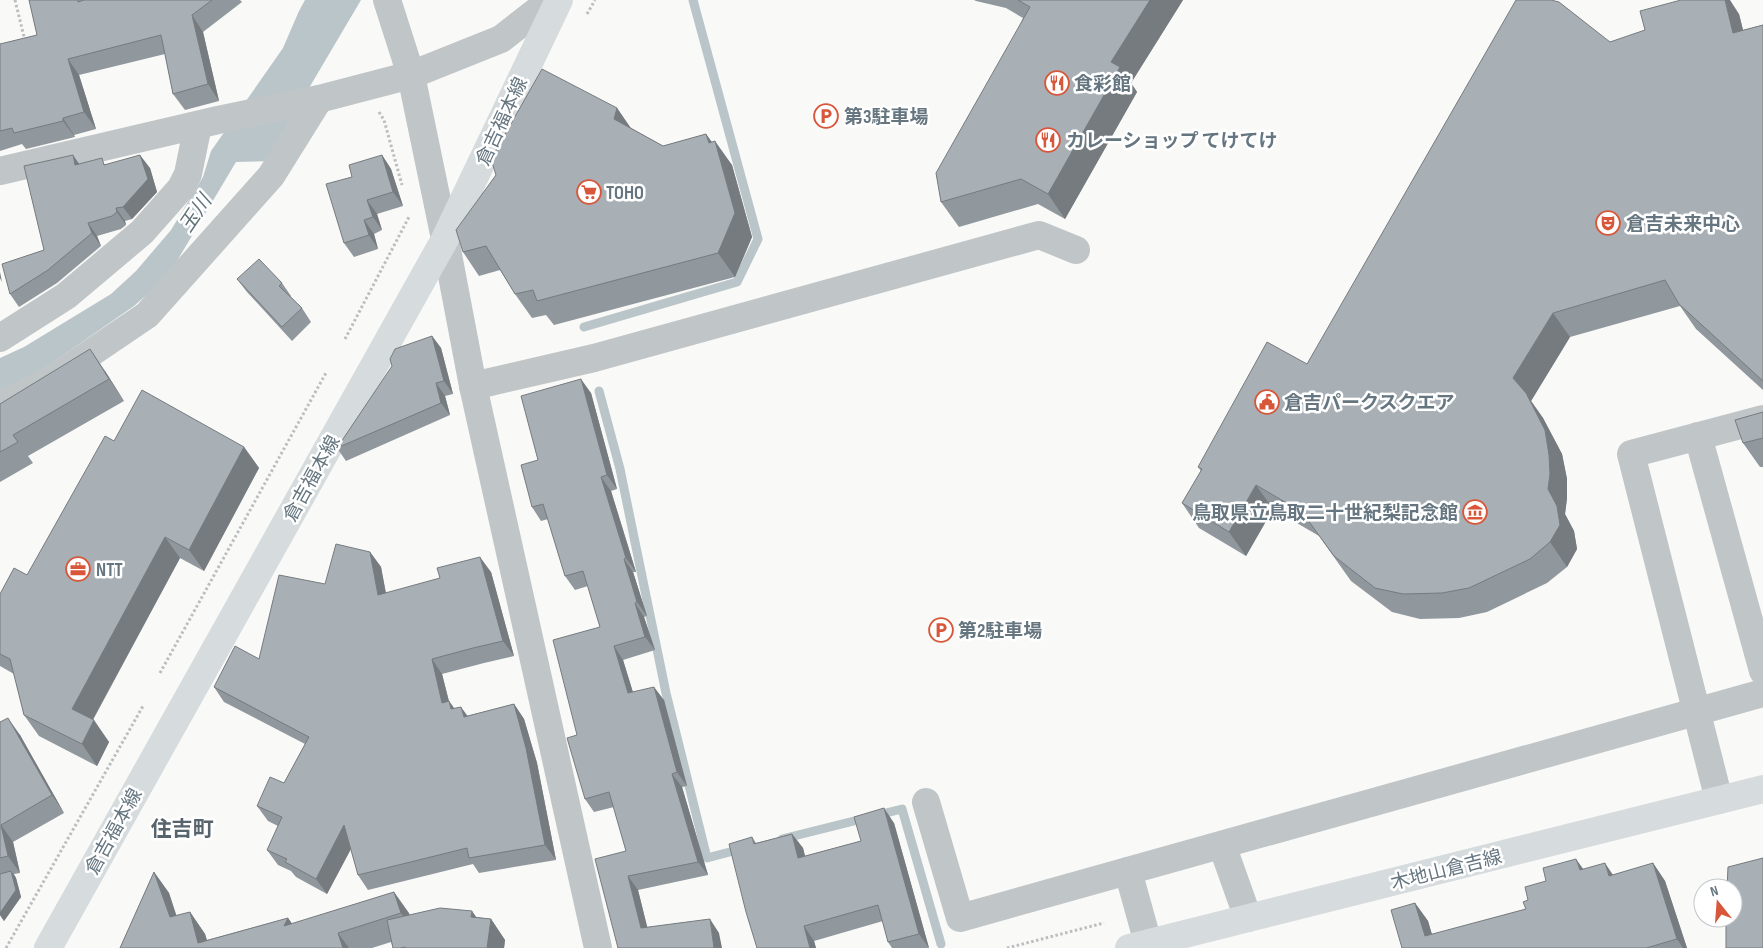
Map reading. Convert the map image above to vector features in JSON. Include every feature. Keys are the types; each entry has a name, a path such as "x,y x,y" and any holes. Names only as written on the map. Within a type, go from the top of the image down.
{"main road":[{"name":"倉吉福本線","path":"48,948 445,238 559,0"},
{"name":"木地山倉吉線","path":"1139,946 1763,789"}],"street":[{"path":"387,0 411,75 473,386 598,948"},
{"path":"0,171 208,122 314,100 411,75 501,39 550,0"},
{"path":"0,405 54,378 147,315 271,176 314,100"},
{"path":"0,338 66,296 142,232 181,188 208,122"},
{"path":"473,386 594,358 1039,235 1076,250"},
{"path":"1719,800 1631,454 1763,419"},
{"path":"1698,436 1763,671"},
{"path":"926,802 960,918 1763,693"},
{"path":"1222,845 1248,918"},
{"path":"1128,871 1139,946"}],"path":[{"path":"15,0 26,45"},
{"path":"590,9 595,0"},
{"path":"372,111 379,112 384,120 402,187"},
{"path":"345,339 410,216 407,206"},
{"path":"160,673 327,370"},
{"path":"6,948 143,706"},
{"path":"1007,948 1104,923"}],"water":[{"name":"玉川","path":"305,0 361,0 273,149 273,161 236,162 168,276 134,306 36,374 0,390 0,358 24,347 111,294 136,271 171,230 203,177 211,151 283,48"}],"building":[{"path":"29,0 78,0 78,2 84,0 212,0 192,15 208,84 173,94 161,35 68,59 84,112 63,118 63,121 14,133 12,128 0,131 0,44 37,35"},
{"path":"1018,0 1150,0 1111,62 1120,67 1048,194 1021,179 941,202 936,173 1030,7"},
{"path":"1516,0 1551,0 1559,2 1610,42 1645,30 1640,11 1681,0 1725,0 1733,33 1763,25 1763,381 1679,304 1665,280 1553,313 1513,378 1526,393 1545,430 1550,474 1548,489 1557,506 1560,525 1550,542 1530,559 1469,588 1442,593 1403,594 1375,588 1334,556 1302,512 1256,485 1229,532 1182,503 1202,469 1198,467 1267,342 1307,364"},
{"path":"542,69 617,108 614,119 663,146 706,134 709,143 715,141 735,213 718,253 537,301 533,290 515,294 486,246 463,252 456,230 496,175 491,159"},
{"path":"73,155 75,165 102,158 104,165 140,155 148,179 123,207 116,208 117,212 112,216 88,223 92,233 48,270 10,294 2,264 44,250 24,166"},
{"path":"382,155 393,192 367,200 373,217 364,220 369,235 344,243 326,184 352,177 349,165"},
{"path":"259,259 282,283 279,286 302,308 282,327 237,279"},
{"path":"432,336 444,381 436,383 441,403 337,448 392,366 390,359 395,349"},
{"path":"90,349 109,379 13,435 18,442 0,452 0,404"},
{"path":"581,379 607,475 601,477 626,558 624,559 645,637 614,646 628,693 654,687 677,772 672,774 698,862 628,876 641,928 710,919 714,948 618,948 595,859 626,851 609,792 585,799 567,738 577,735 553,640 600,627 583,571 565,576 543,504 532,507 521,465 538,460 521,396"},
{"path":"142,390 244,447 189,550 165,537 72,709 94,720 82,744 24,715 10,659 0,654 0,594 14,568 27,575 105,436 114,441"},
{"path":"1763,412 1763,438 1743,443 1735,420"},
{"path":"336,544 370,552 378,595 440,578 437,568 480,557 503,641 432,659 442,703 449,701 451,709 461,707 464,717 514,704 526,748 545,845 469,858 467,848 358,875 344,825 316,879 285,862 287,859 267,850 282,817 257,806 270,777 284,783 309,737 214,687 235,646 259,659 279,575 325,584"},
{"path":"8,718 52,795 1,825 8,856 0,858 0,722"},
{"path":"884,808 919,934 888,942 878,905 804,926 810,948 757,948 729,844 752,837 754,844 792,834 798,858 861,841 854,817"},
{"path":"1763,858 1763,948 1726,948 1726,928 1743,928 1743,878 1727,878 1728,867"},
{"path":"1576,859 1580,870 1605,863 1609,876 1653,863 1677,939 1646,948 1402,948 1391,910 1415,903 1425,936 1526,909 1523,902 1528,900 1525,887 1546,881 1543,868"},
{"path":"11,871 16,890 0,913 0,874"},
{"path":"154,872 170,917 190,912 198,943 288,918 284,926 394,892 401,913 338,933 343,948 120,948"},
{"path":"440,908 472,911 471,917 491,919 487,948 393,948 387,920"}],"waterway":[{"path":"584,327 737,282 758,239 693,0"},
{"path":"599,391 620,469 666,693 707,858 741,849"},
{"path":"782,839 902,809 941,944"}],"place":[{"name":"食彩館","path":"1057,83"},
{"name":"第3駐車場","path":"826,116"},
{"name":"カレーショップ てけてけ","path":"1048,140"},
{"name":"TOHO","path":"589,192"},
{"name":"倉吉未来中心","path":"1608,223"},
{"name":"倉吉パークスクエア","path":"1267,402"},
{"name":"鳥取県立鳥取二十世紀梨記念館","path":"1475,512"},
{"name":"NTT","path":"78,569"},
{"name":"第2駐車場","path":"941,630"}],"district":[{"name":"住吉町","path":"182,829"}]}
